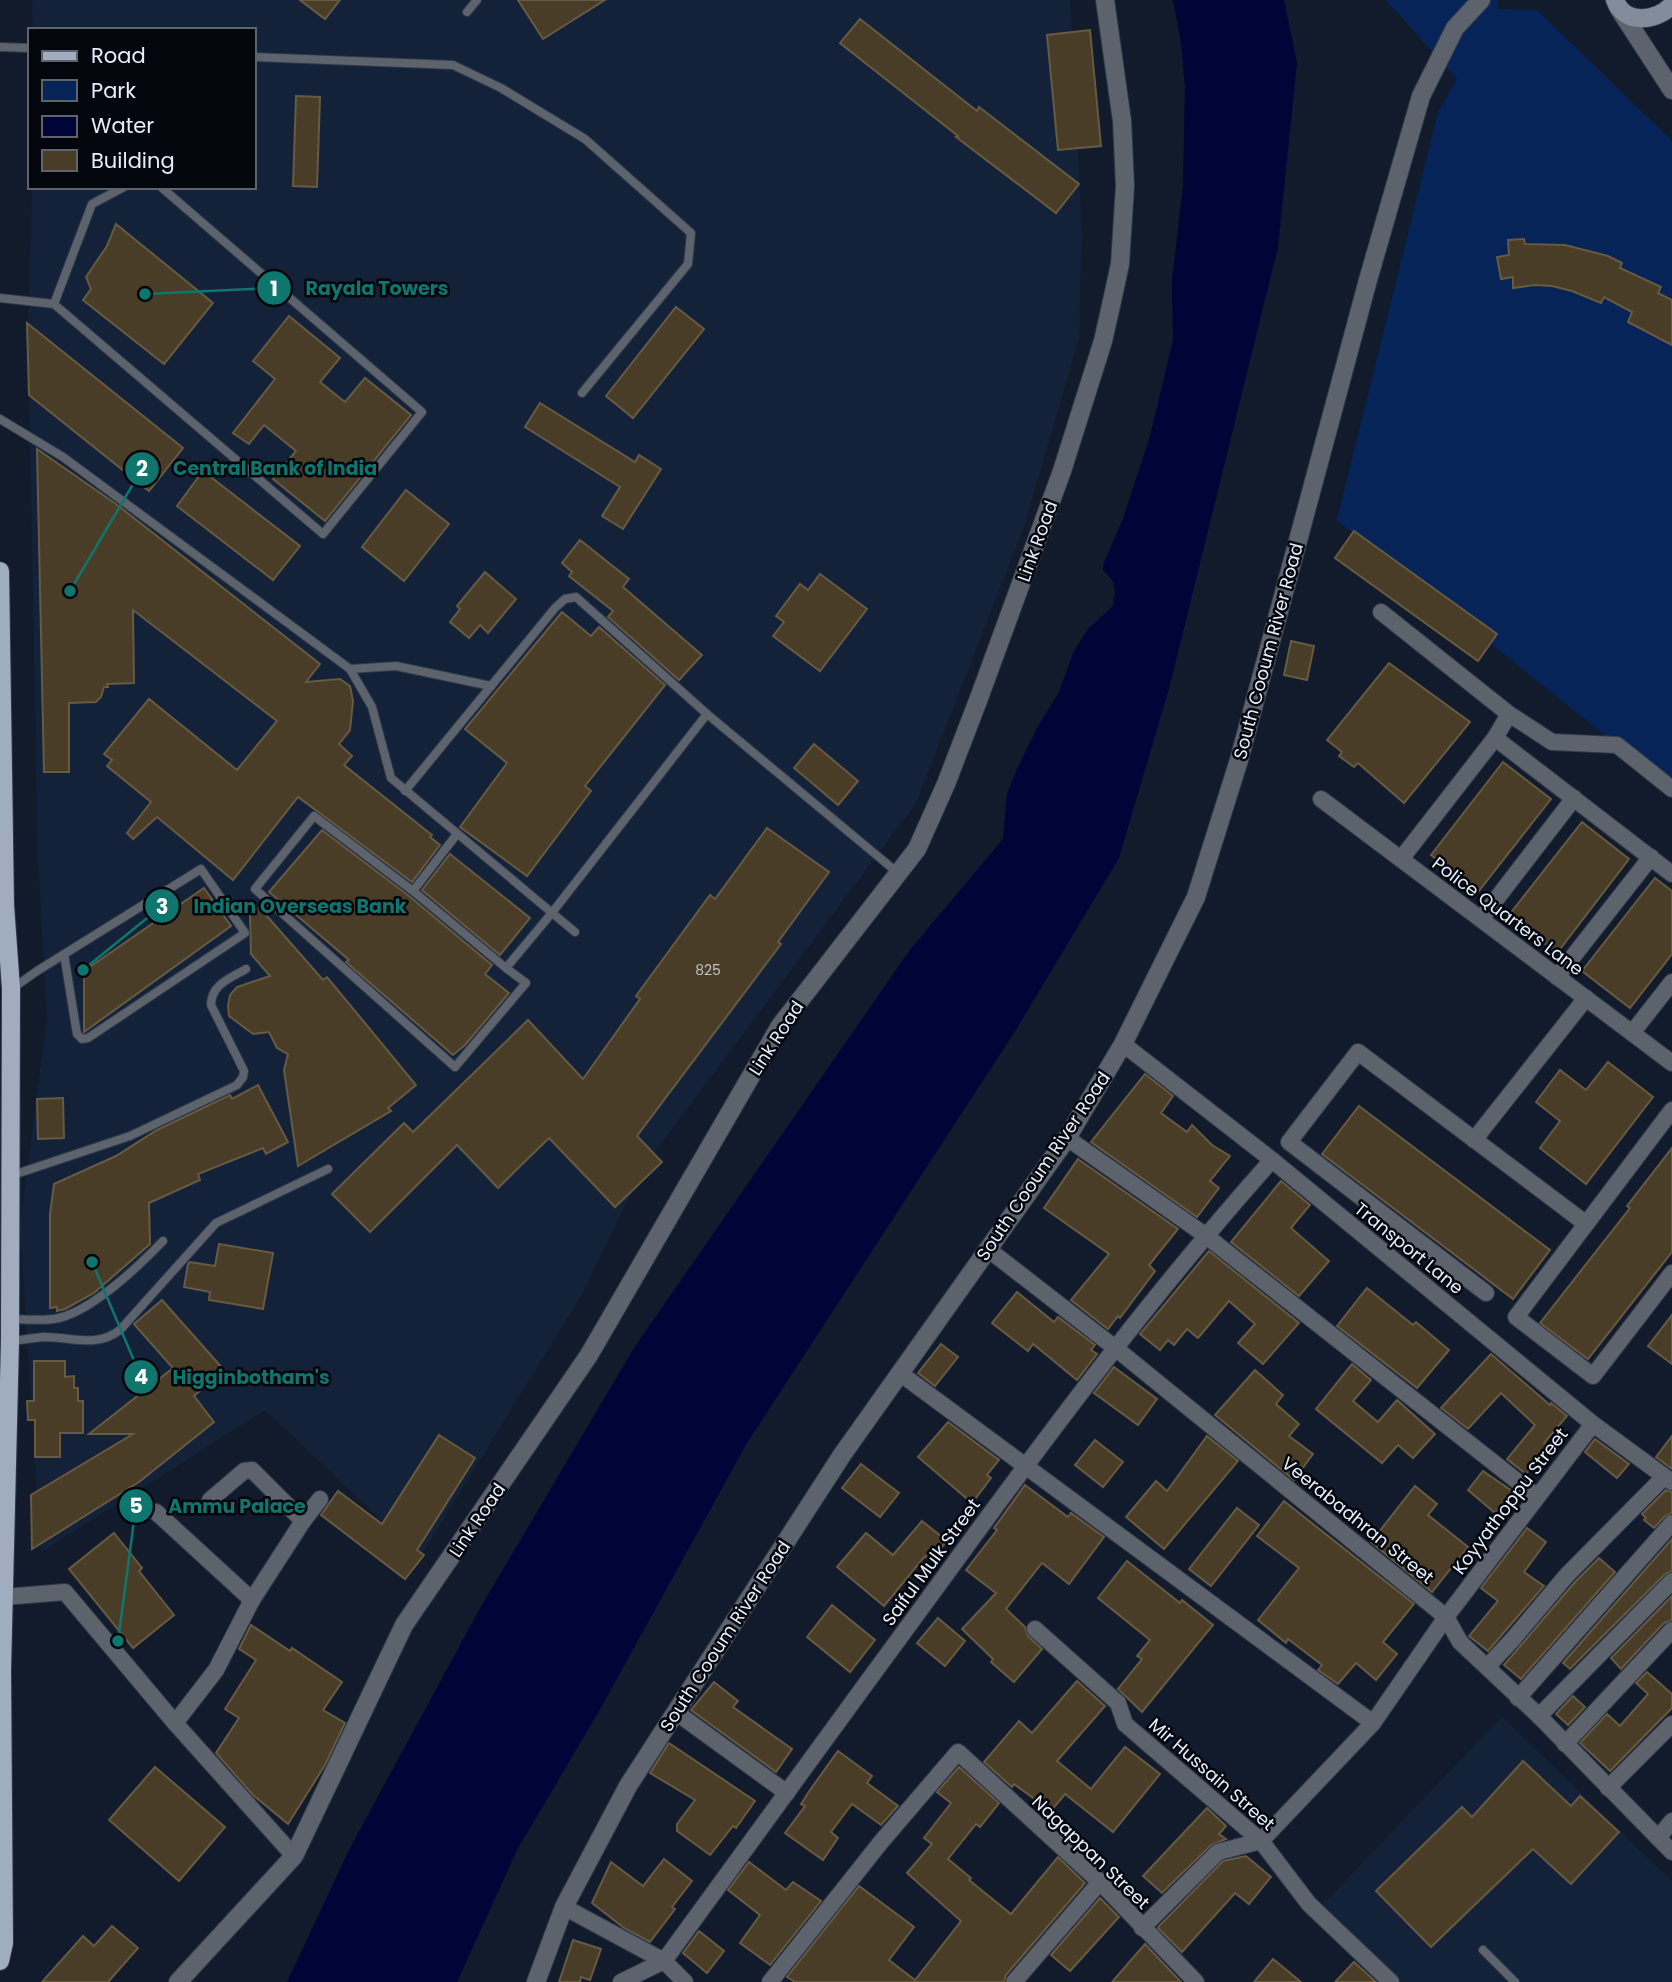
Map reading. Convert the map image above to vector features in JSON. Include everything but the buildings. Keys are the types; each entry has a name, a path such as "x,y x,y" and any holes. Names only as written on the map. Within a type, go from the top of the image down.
{"main road":[{"path":"1616,3 1630,17 1642,19 1667,11 1672,5"},
{"path":"0,571 3,906 11,989 10,1341 5,1598 1,1629 4,1943 0,1961"}],"street":[{"name":"Link Road","path":"178,1982 294,1856 404,1625 589,1355 780,1026 917,849 946,784 979,698 1062,471 1106,327 1119,264 1125,186 1122,121 1105,0"},
{"name":"South Cooum River Road","path":"536,1982 564,1907 628,1786 842,1455 1067,1138 1123,1044 1196,897 1239,760 1368,280 1421,96 1455,28 1481,0"},
{"path":"1616,3 1672,86"},
{"path":"1381,612 1509,714 1552,742 1617,745 1672,789"},
{"path":"1401,859 1495,738 1509,714"},
{"path":"1495,738 1672,874"},
{"path":"1480,919 1574,798"},
{"name":"Police Quarters Lane","path":"1321,799 1672,1063"},
{"path":"1557,977 1651,857"},
{"path":"1632,1033 1672,982"},
{"path":"1474,1140 1586,998"},
{"name":"Transport Lane","path":"1123,1044 1272,1160 1593,1423 1668,1479"},
{"path":"1486,1293 1289,1142 1358,1052 1586,1223"},
{"path":"1672,1110 1516,1317 1593,1376 1672,1273"},
{"path":"1067,1138 1205,1235 1536,1496"},
{"name":"Saiful Mulk Street","path":"621,1982 664,1961 1114,1347 1205,1235 1272,1160"},
{"name":"Veerabadhran Street","path":"989,1250 1114,1347 1446,1617 1460,1642 1539,1716 1672,1852"},
{"path":"901,1374 1373,1723"},
{"name":"Koyyathoppu Street","path":"1261,1841 1373,1723 1446,1617 1593,1423"},
{"path":"210,1500 244,1471 251,1469 303,1521"},
{"path":"1487,1667 1567,1575 1668,1479"},
{"path":"175,1723 216,1670 252,1600 320,1499"},
{"path":"156,1512 252,1600"},
{"path":"1518,1698 1672,1524"},
{"path":"1539,1716 1672,1581"},
{"path":"5,1598 65,1592 175,1723 294,1856"},
{"name":"Mir Hussain Street","path":"1035,1629 1118,1703 1125,1724 1261,1841 1309,1904 1391,1982"},
{"path":"1565,1744 1672,1630"},
{"path":"677,1713 787,1793"},
{"path":"1608,1788 1672,1724"},
{"name":"Nagappan Street","path":"770,1982 881,1842 958,1752 1100,1882 1196,1982"},
{"path":"1658,1838 1672,1821"},
{"path":"1142,1928 1218,1852 1261,1841"},
{"path":"1014,1982 1100,1882"},
{"path":"564,1907 664,1961 685,1982"}],"lane":[{"path":"467,12 477,0"},
{"path":"0,47 28,48"},
{"path":"256,57 453,65 501,88 584,139 691,233 688,264 582,393"},
{"path":"54,304 92,204 120,189"},
{"path":"0,298 54,304 323,534 422,412 163,189"},
{"path":"0,419 63,457 350,669 372,707 391,778 575,932"},
{"path":"405,791 555,608 565,599 576,597 708,714 899,874"},
{"path":"350,669 396,666 491,686"},
{"path":"506,968 708,714"},
{"path":"314,816 413,891 526,983 454,1067 255,889 314,816"},
{"path":"413,891 457,834"},
{"path":"11,989 64,954 201,869 245,933 88,1038 82,1039 76,1034 64,954"},
{"path":"10,1176 130,1136 237,1085 244,1071 211,1005 211,997 216,987 246,969"},
{"path":"10,1341 44,1338 93,1341 109,1338 216,1223 328,1169"},
{"path":"10,1319 55,1319 76,1310 105,1293 163,1241"},
{"path":"1483,1950 1515,1982"}],"shaded area":[{"path":"32,0 1070,0 1082,235 1079,338 1024,527 916,803 645,1165 581,1296 420,1557 265,1410 41,1552 20,1227 47,1019 38,862 28,337 32,189 256,189 256,28 33,28"},
{"path":"1502,1717 1672,1881 1672,1982 1398,1982 1320,1907"}],"green space":[{"path":"1386,0 1498,0 1498,9 1537,10 1672,141 1672,789 1337,520 1438,112 1457,79"}],"water":[{"path":"1173,0 1284,0 1297,63 1278,247 1170,685 1119,858 1014,1033 747,1443 598,1713 517,1850 457,1982 287,1982 349,1850 479,1610 634,1348 909,951 1003,839 1007,794 1017,769 1059,692 1074,651 1088,629 1113,606 1113,581 1103,570 1104,562 1123,519 1150,436 1173,340 1172,281 1183,184 1185,87"}],"place":[{"name":"Rayala Towers","path":"145,294"},
{"name":"Central Bank of India","path":"70,591"},
{"name":"Indian Overseas Bank","path":"83,970"},
{"name":"Higginbotham's","path":"92,1262"},
{"name":"Ammu Palace","path":"118,1641"}]}
